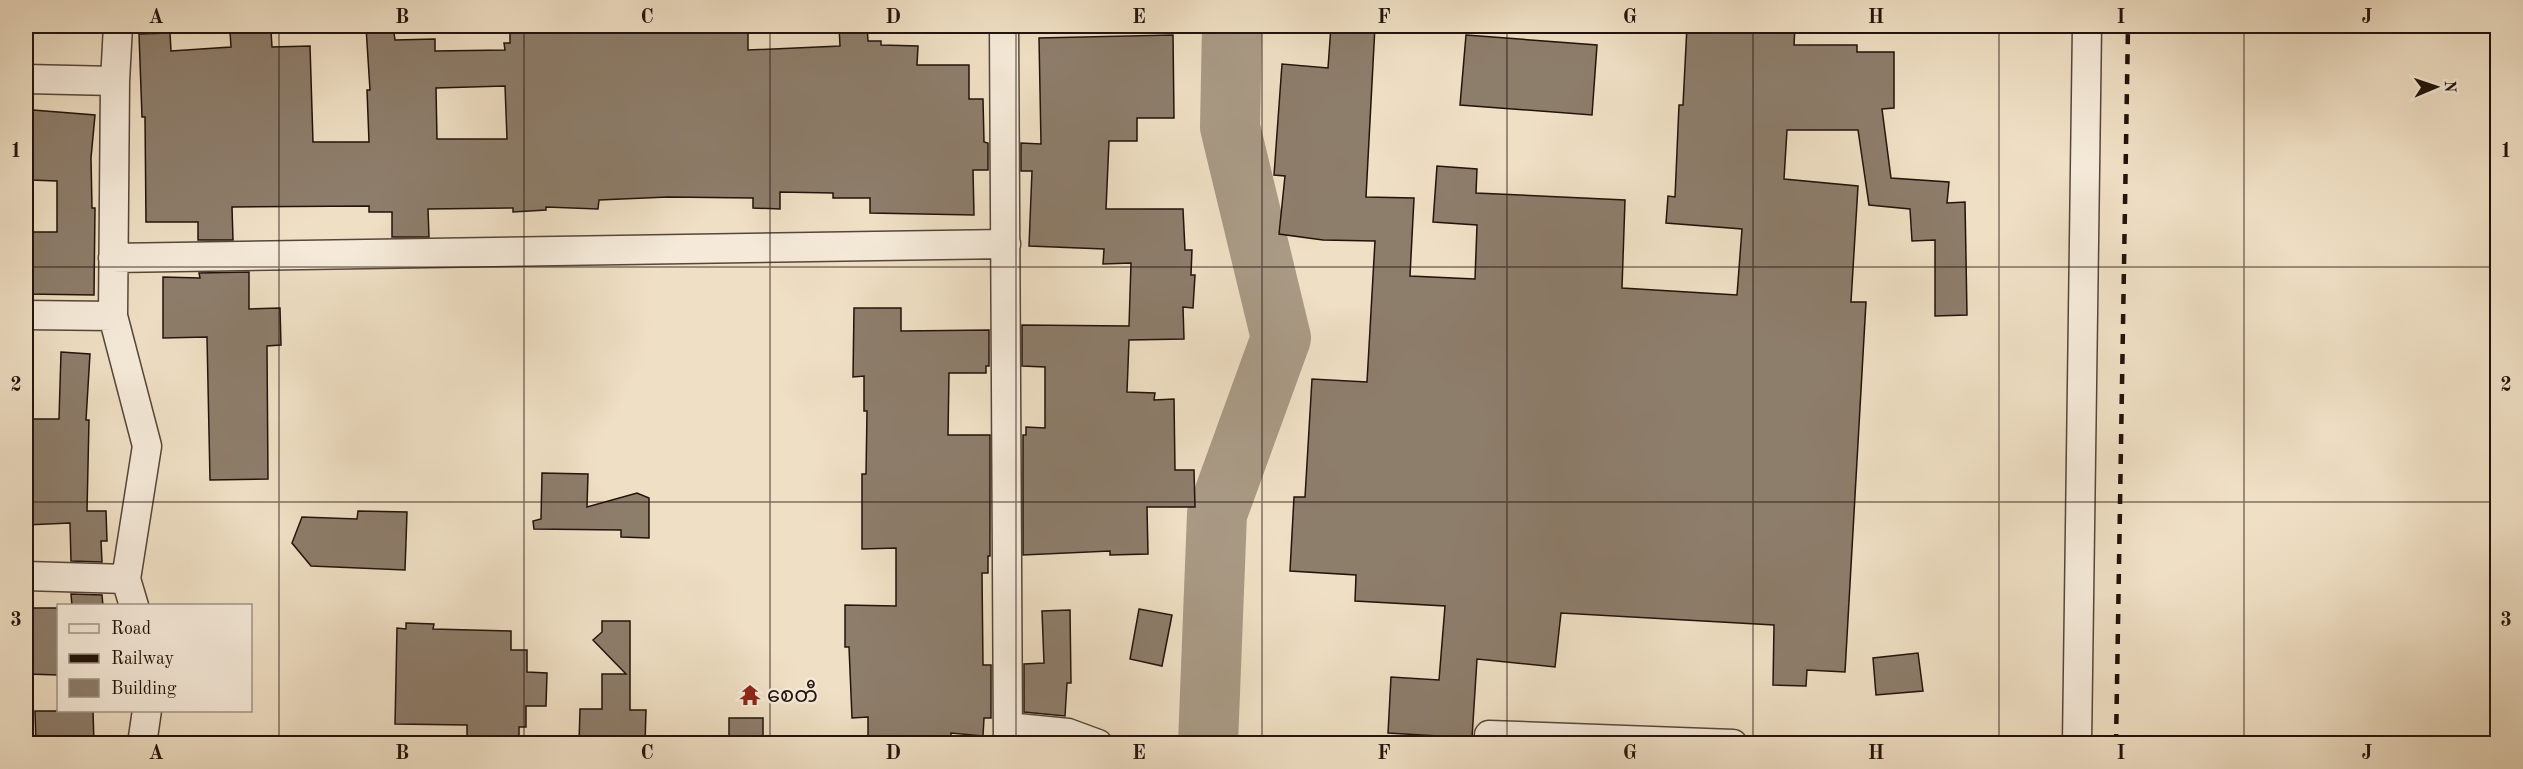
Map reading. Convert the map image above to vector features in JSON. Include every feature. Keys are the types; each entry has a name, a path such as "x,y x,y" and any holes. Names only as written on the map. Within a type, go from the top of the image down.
{"street":[{"path":"118,26 115,81 113,316 147,446 126,579 133,604"},
{"path":"1004,26 1008,735 1068,733 1098,744"},
{"path":"2076,744 2087,26"},
{"path":"26,79 115,81"},
{"path":"113,258 1006,244"},
{"path":"26,315 113,316"},
{"path":"26,576 126,579"},
{"path":"142,744 147,712"},
{"path":"1490,735 1733,744"}],"building":[{"path":"393,26 395,40 435,39 435,51 505,50 504,43 510,43 510,26 696,26 696,29 748,29 748,50 840,46 839,26 867,26 868,41 881,41 881,45 918,46 917,65 969,65 969,99 983,99 984,142 988,143 988,170 973,170 974,215 870,213 870,198 833,198 833,193 780,192 780,209 753,208 753,198 668,197 599,200 598,209 546,207 546,210 513,212 513,208 428,209 429,237 392,237 392,212 369,212 369,206 232,207 233,240 198,240 198,222 146,222 145,117 142,117 139,34 170,33 171,51 231,47 230,31 271,31 272,47 310,46 313,142 369,142 367,90 370,90 366,27","holes":["505,86 507,139 437,139 436,88"]},
{"path":"1331,26 1375,26 1366,197 1414,198 1410,276 1475,279 1477,225 1433,222 1437,166 1477,169 1476,193 1625,200 1622,288 1737,295 1742,229 1666,223 1668,196 1675,197 1679,105 1683,105 1687,26 1795,26 1794,45 1857,45 1857,52 1894,52 1894,108 1882,109 1891,178 1949,182 1947,203 1965,202 1967,315 1935,316 1935,240 1912,241 1910,209 1869,205 1858,130 1787,130 1784,179 1858,186 1851,302 1866,302 1845,672 1807,670 1806,686 1773,685 1774,625 1561,613 1555,667 1477,659 1472,738 1388,733 1391,677 1439,680 1445,606 1355,601 1356,575 1290,571 1294,497 1305,497 1312,379 1367,382 1375,241 1323,240 1279,234 1285,176 1274,175 1282,64 1328,68"},
{"path":"1173,35 1174,118 1137,118 1137,141 1109,141 1106,209 1183,209 1185,250 1192,250 1191,275 1195,275 1193,308 1183,307 1184,339 1129,340 1127,392 1155,393 1154,400 1174,399 1175,470 1194,470 1195,507 1147,507 1148,554 1110,555 1110,551 1023,555 1023,435 1026,435 1026,427 1045,428 1045,367 1022,366 1022,325 1129,326 1131,263 1103,264 1104,249 1029,246 1032,171 1021,171 1021,143 1041,144 1039,38"},
{"path":"1466,35 1597,45 1592,115 1460,105"},
{"path":"33,110 95,115 91,158 92,208 95,208 94,295 26,294 26,232 57,232 57,181 31,180"},
{"path":"249,272 249,309 280,308 281,345 267,346 268,479 210,480 207,337 163,338 163,277 200,278 199,273"},
{"path":"854,308 901,308 901,331 989,330 989,366 986,366 986,373 949,373 948,435 990,435 990,556 988,556 988,573 982,573 983,665 991,665 991,718 984,718 983,736 951,733 951,744 868,742 868,717 852,718 849,647 845,647 845,605 896,606 896,548 862,549 862,474 866,474 867,411 864,411 864,376 853,377"},
{"path":"61,352 90,354 86,420 89,420 87,511 106,511 107,541 101,541 102,562 71,561 70,523 26,525 26,419 59,419"},
{"path":"542,473 588,474 587,507 637,493 649,498 649,538 621,537 621,530 534,529 533,521 541,519"},
{"path":"358,511 407,512 405,570 311,566 292,543 302,517 357,519"},
{"path":"71,594 102,595 103,604 72,604"},
{"path":"26,608 57,608 57,675 26,674"},
{"path":"1139,609 1172,615 1162,666 1130,659"},
{"path":"1070,610 1071,683 1067,683 1065,716 1024,712 1024,664 1044,663 1042,611"},
{"path":"602,621 630,621 630,710 646,710 645,744 579,744 580,709 602,709 602,674 626,674 593,640 602,632"},
{"path":"406,623 434,624 433,629 511,631 511,650 527,650 527,672 547,673 546,706 526,706 526,727 519,727 519,744 467,744 467,725 395,724 397,628 406,629"},
{"path":"1918,653 1923,691 1876,695 1873,658"},
{"path":"35,711 93,712 94,744 36,744"},
{"path":"729,718 763,718 763,744 729,744"}],"waterway":[{"path":"1208,744 1217,514 1281,338 1230,127 1232,26"}],"railway":[{"path":"2116,744 2128,26"}],"place":[{"name":"စေတီ","path":"750,695"}]}
